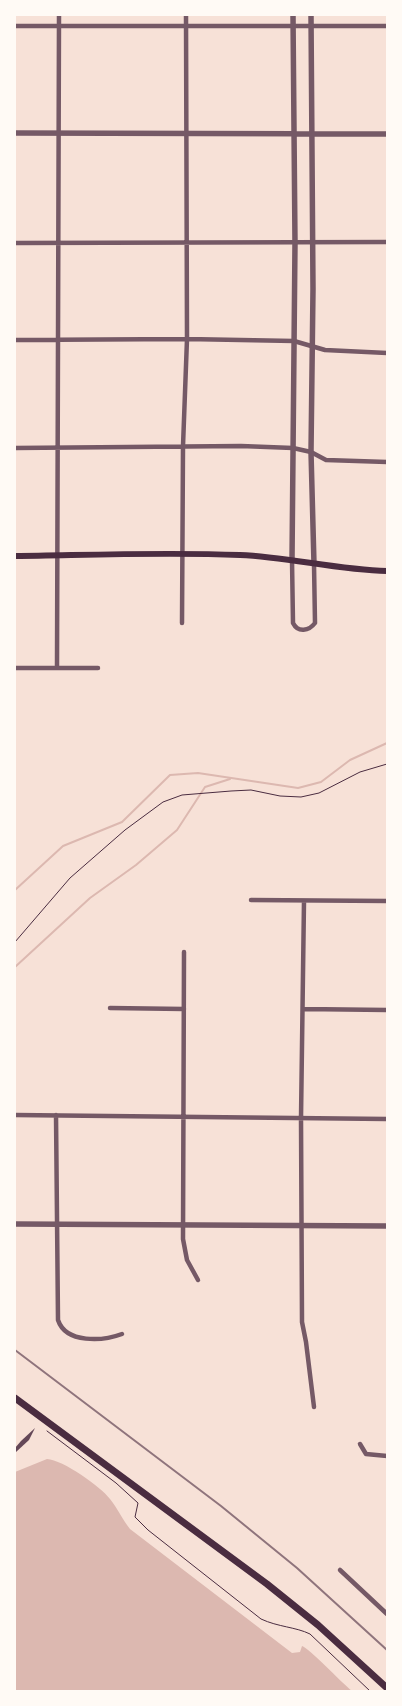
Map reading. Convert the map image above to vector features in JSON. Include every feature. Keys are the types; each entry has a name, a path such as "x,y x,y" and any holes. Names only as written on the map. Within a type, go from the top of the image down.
{"main road":[{"path":"15,556 240,555 387,570"},
{"path":"15,1398 267,1584 318,1625 387,1688"}],"street":[{"path":"56,667 59,15"},
{"path":"182,624 183,446 187,338 186,15"},
{"path":"293,15 295,243 292,560 293,623 294,627 302,630 310,628 315,623 311,452 313,348 311,15"},
{"path":"15,26 387,26"},
{"path":"15,133 185,135 387,134"},
{"path":"15,243 387,242"},
{"path":"15,340 187,338 294,341 313,348 387,353"},
{"path":"15,448 183,446 293,448 311,452 326,460 387,462"},
{"path":"15,668 98,668"},
{"path":"251,900 387,901"},
{"path":"304,901 301,1118 302,1325 314,1407"},
{"path":"184,952 183,1226 185,1253 198,1280"},
{"path":"110,1008 184,1009"},
{"path":"303,1009 387,1010"},
{"path":"15,1115 387,1119"},
{"path":"56,1115 55,1224 59,1324 69,1333 88,1338 104,1339 122,1334"},
{"path":"15,1224 387,1226"},
{"path":"360,1444 366,1454 387,1456"},
{"path":"340,1570 387,1614"}],"path":[{"path":"15,942 70,878 125,830 163,802 182,795 251,790 280,796 301,797 319,793 360,772 387,764"},
{"path":"42,1426 138,1503 135,1517 148,1530 261,1619 277,1626 302,1630 310,1634 370,1691"}],"shaded area":[{"path":"47,1459 62,1464 90,1481 110,1499 130,1529 292,1653 300,1652 302,1646 306,1648 352,1691 15,1691 15,1472"}],"building":[{"path":"35,1428 29,1440 16,1452 15,1448"}],"waterway":[{"path":"15,890 63,846 122,822 170,775 198,773 298,788 321,782 350,760 387,743"},
{"path":"15,967 90,898 136,865 177,830 205,787 230,779"}],"railway":[{"path":"15,1350 221,1506 297,1568 387,1650"}]}
